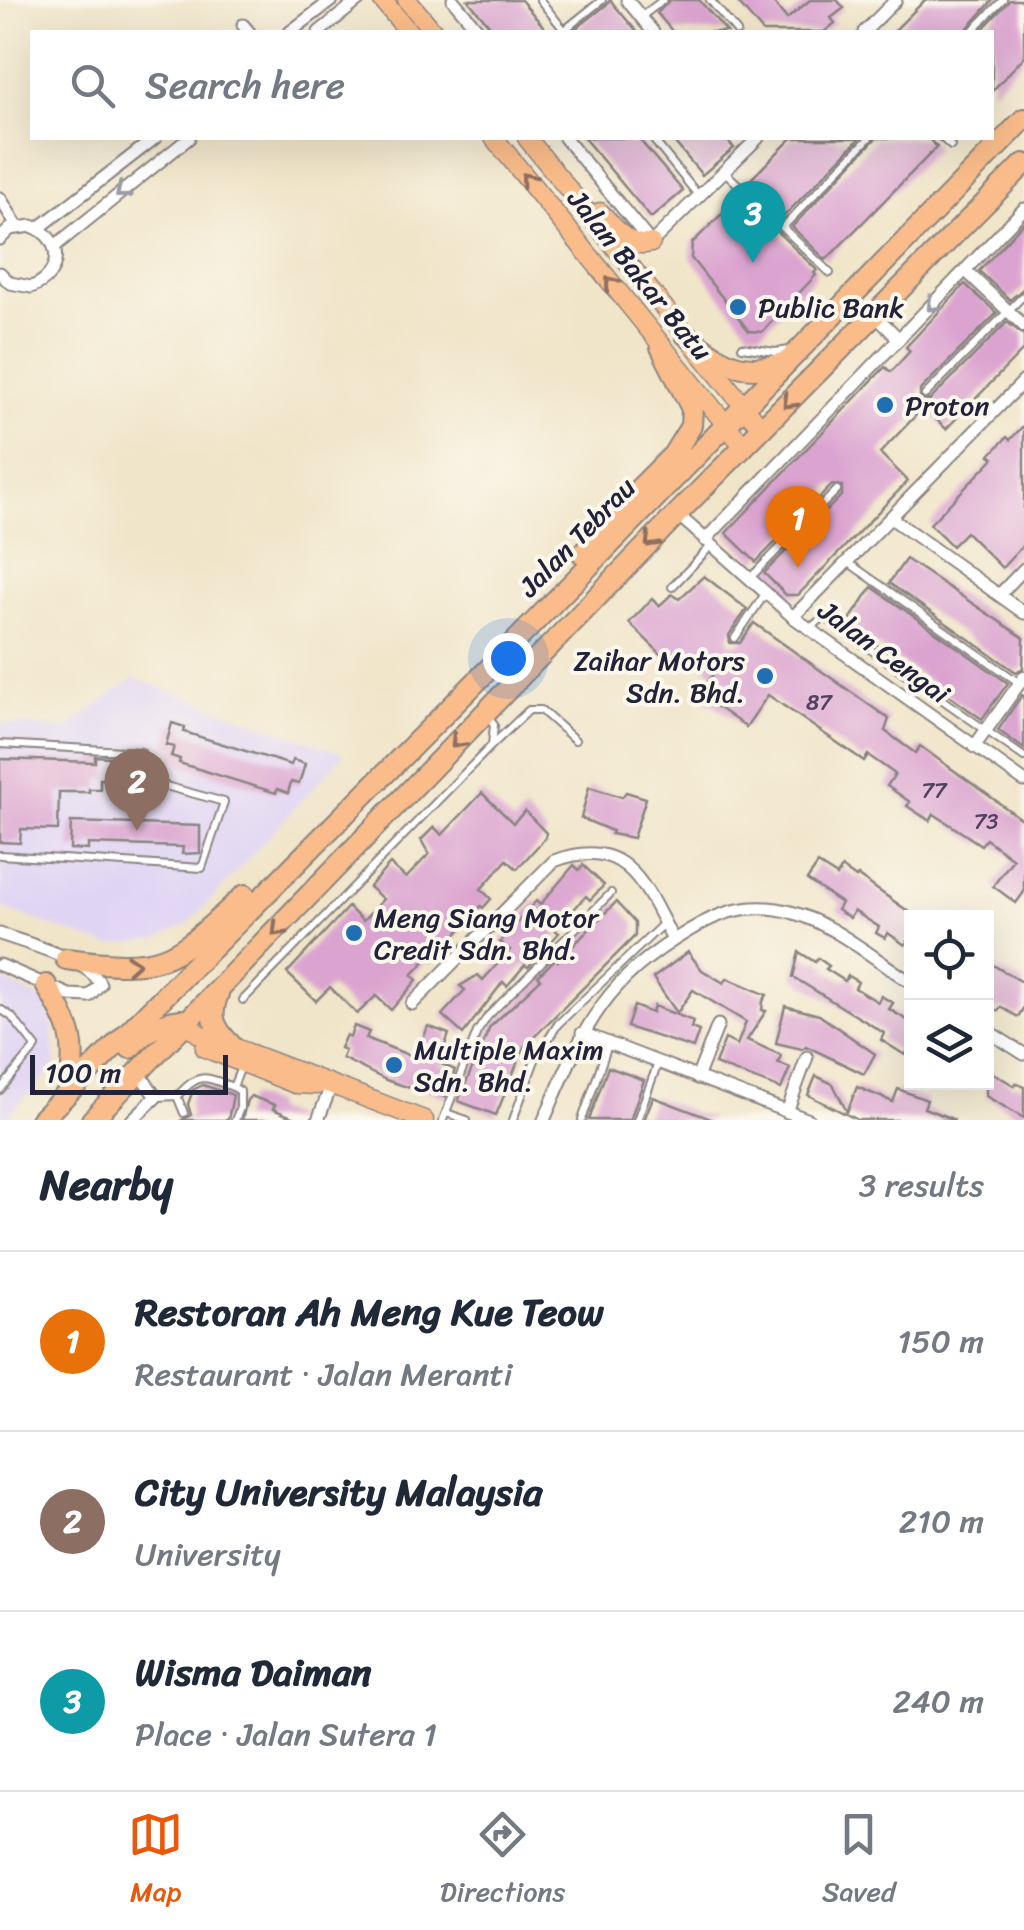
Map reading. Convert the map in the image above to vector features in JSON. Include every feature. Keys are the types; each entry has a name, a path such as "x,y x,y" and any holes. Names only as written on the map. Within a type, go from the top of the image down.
{"highway":[{"name":"Jalan Tebrau","path":"41,1120 1024,120"},
{"name":"Jalan Tebrau","path":"92,1120 677,514 1024,164"},
{"path":"686,334 736,367 759,370 787,362"},
{"path":"552,602 607,523 673,455 691,426 692,408 661,347"},
{"path":"66,959 124,966 176,955 308,838 359,799"},
{"path":"58,1120 146,1031 183,1030 178,990 185,973"},
{"path":"46,986 71,1030 75,1061 67,1094"},
{"path":"218,992 213,1006 214,1026 230,1045"}],"main road":[{"path":"382,0 408,30"},
{"path":"410,0 435,30"},
{"name":"Jalan Bakar Batu","path":"496,140 744,447"},
{"name":"Jalan Bakar Batu","path":"529,140 762,429"},
{"path":"578,200 596,208 629,242 638,246 651,243"},
{"path":"183,1030 424,1120"},
{"path":"183,1030 242,1064 295,1084 329,1085"}],"street":[{"path":"293,30 332,0"},
{"path":"322,30 359,0"},
{"path":"453,0 478,30"},
{"path":"626,0 651,30"},
{"path":"866,30 889,3"},
{"path":"1,233 17,226 39,228 153,140"},
{"path":"55,246 187,140"},
{"path":"567,140 651,243 724,171 743,143"},
{"path":"0,198 17,226"},
{"path":"708,543 1024,209"},
{"path":"0,273 20,287 41,284 55,267 55,246 39,228"},
{"path":"966,271 1024,326"},
{"path":"0,293 10,283"},
{"path":"876,315 899,340"},
{"path":"793,617 1024,381"},
{"name":"Jalan Cengai","path":"677,514 793,617 1024,781"},
{"path":"890,518 1024,613"},
{"path":"998,594 1024,569"},
{"path":"974,747 1022,682"},
{"path":"412,1004 554,860 573,853 611,854 622,862 648,892 673,940"},
{"path":"544,1120 582,1033 618,982 673,940 724,912 744,907 780,909 820,924 904,978"},
{"path":"0,934 93,972 100,984 88,996 78,996 0,964"},
{"path":"697,1078 718,1025"},
{"path":"582,1033 809,1120"},
{"path":"994,1035 1024,1054"},
{"path":"787,1112 807,1057"},
{"path":"132,1120 156,1097 146,1065"},
{"path":"318,1120 329,1085"}],"lane":[{"path":"540,0 562,30"},
{"path":"566,30 602,0"},
{"path":"640,17 663,0"},
{"path":"710,0 735,30"},
{"path":"974,30 1003,0"},
{"path":"654,140 699,196"},
{"path":"782,227 867,140"},
{"path":"944,140 951,146"},
{"path":"724,171 830,273"},
{"path":"925,395 1024,295"},
{"path":"742,347 775,352 802,346"},
{"path":"750,579 837,490"},
{"path":"672,588 708,543"},
{"path":"848,562 1022,682"},
{"path":"734,638 766,593"},
{"path":"809,629 824,618 1024,757"},
{"path":"243,1000 529,710 541,710 576,740"},
{"path":"486,712 494,725 492,745"},
{"path":"0,744 140,752 140,779 224,802 202,868 0,855"},
{"path":"467,1120 445,1116 477,1032 488,1016 611,893"},
{"path":"513,1120 536,1060 558,1024 664,923"},
{"path":"0,1009 12,1016 36,1048 0,1090"},
{"path":"582,1120 608,1043"},
{"path":"637,1120 658,1063"},
{"path":"233,1087 242,1064"},
{"path":"156,1097 177,1096 193,1079 204,1076 240,1092 235,1120"},
{"path":"177,1096 184,1113"}],"shaded area":[{"path":"134,678 344,754 189,923 159,939 108,946 0,907 0,723 66,729"},
{"path":"0,979 50,1007 56,1065 4,1120 0,1120"}],"building":[{"path":"468,0 521,0 546,30 493,30"},
{"path":"610,0 635,30 575,30"},
{"path":"670,0 699,0 725,30 671,30 657,13"},
{"path":"736,0 771,0 787,19 810,0 837,0 844,8 831,18 835,23 826,30 761,30"},
{"path":"925,0 993,0 966,30 895,30"},
{"path":"1010,0 1024,0 1024,57 994,89 994,30 982,30"},
{"path":"586,140 640,140 683,191 651,218"},
{"path":"673,140 727,140 734,148 702,175"},
{"path":"790,140 858,140 782,218 747,183"},
{"path":"874,140 930,140 937,147 826,260 792,227"},
{"path":"740,196 817,270 762,332 749,331 691,258 692,243"},
{"path":"1024,222 1024,288 1010,300 979,271"},
{"path":"965,284 997,313 920,390 920,399 930,400 1007,322 1024,335 1024,349 946,429 924,407 880,453 908,481 798,595 786,595 764,573 842,495 842,486 832,485 756,562 726,533 885,367 891,372 910,351 906,347"},
{"path":"1024,425 1024,544 1002,568 966,532 952,546 930,524 994,458 990,455 1007,437 1010,440"},
{"path":"906,559 1024,638 1023,668 1016,672 889,583"},
{"path":"704,576 747,609 729,635 730,643 740,643 754,623 889,719 885,731 915,753 920,746 1024,821 1024,892 1016,903 993,886 1013,859 986,839 981,845 934,814 930,821 907,806 910,802 887,786 895,774 868,755 864,761 768,695 746,727 699,694 714,673 699,661 692,670 668,649 662,655 629,623 652,599 659,606 672,594 679,599"},
{"path":"872,587 1008,683 982,719 847,624"},
{"path":"1024,696 1024,749 998,730"},
{"path":"172,723 185,727 184,732 291,765 293,760 305,764 299,784 291,782 288,793 277,789 276,793 179,763 180,759 171,756 174,747 166,745"},
{"path":"95,756 109,757 108,779 100,779 100,789 89,792 59,792 58,830 21,829 20,843 0,842 0,759 95,762"},
{"path":"589,787 622,797 626,792 646,798 633,838 611,834 612,831 581,818"},
{"path":"482,793 513,823 525,811 546,833 545,838 517,869 507,860 481,889 491,899 433,961 429,957 412,975 417,980 391,1010 376,996 357,1014 330,987 316,1001 287,973 348,907 363,921 383,899 369,887 390,864 406,878 429,854 421,840 434,827 442,835"},
{"path":"71,822 200,826 200,853 182,854 183,847 88,844 88,850 70,849"},
{"path":"818,864 837,876 842,868 858,876 906,910 904,944 888,933 885,938 876,933 879,927 854,911 850,918 837,910 841,903 807,880"},
{"path":"574,865 579,870 583,865 604,885 590,900 586,896 528,967 525,965 507,986 503,982 463,1034 442,1015 465,990 460,986 478,975 483,980 510,950 500,942 536,901 540,905"},
{"path":"616,902 635,923 635,936 524,1047 496,1115 458,1101 490,1027"},
{"path":"688,952 702,970 724,983 727,978 767,995 762,1010 766,1011 747,1040 781,1055 778,1063 790,1068 781,1089 715,1064 725,1039 737,1045 746,1022 693,990 677,1013 653,978"},
{"path":"799,952 815,962 818,958 829,966 826,969 845,981 848,976 858,982 855,988 878,1002 881,996 893,1003 889,1009 904,1018 904,1054 881,1040 884,1033 793,977"},
{"path":"994,966 1024,983 1024,1007 1018,1017 1001,1007 998,1011 994,1009"},
{"path":"634,1006 652,1013 654,1006 693,1021 691,1028 699,1031 693,1048 627,1027"},
{"path":"785,1006 819,1015 875,1054 864,1074 806,1046 802,1049 776,1043"},
{"path":"354,1026 369,1032 366,1038 416,1058 428,1026 449,1034 439,1063 455,1070 445,1097 412,1084 410,1088 386,1080 342,1058 345,1050 340,1048"},
{"path":"608,1067 644,1080 630,1120 589,1120"},
{"path":"994,1074 1024,1087 1024,1118 986,1096 986,1090 994,1090"},
{"path":"816,1076 833,1084 847,1112 857,1087 893,1102 898,1089 927,1100 924,1108 955,1120 858,1120 808,1095"},
{"path":"203,1085 233,1095 228,1120 182,1120 191,1115 188,1104 193,1090"},
{"path":"251,1096 275,1105 273,1109 299,1120 242,1120"},
{"path":"653,1097 711,1119 644,1120"}],"place":[{"name":"Wisma Daiman","path":"753,263"},
{"name":"Public Bank","path":"738,307"},
{"name":"Proton","path":"885,405"},
{"name":"Restoran Ah Meng Kue Teow","path":"798,568"},
{"name":"Zaihar Motors Sdn. Bhd.","path":"765,676"},
{"name":"City University Malaysia","path":"137,831"},
{"name":"Meng Siang Motor Credit Sdn. Bhd.","path":"354,933"},
{"name":"Multiple Maxim Sdn. Bhd.","path":"394,1065"}]}
